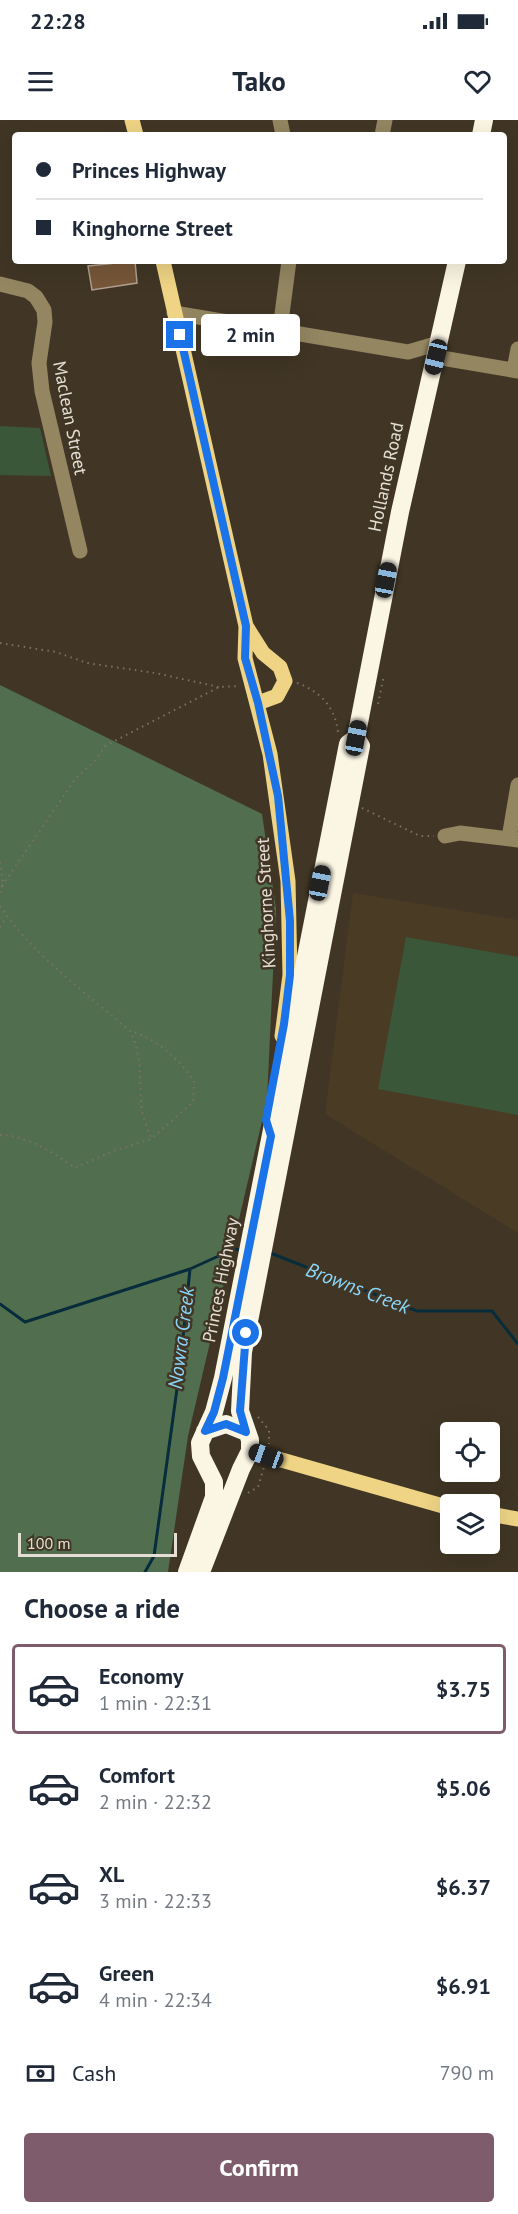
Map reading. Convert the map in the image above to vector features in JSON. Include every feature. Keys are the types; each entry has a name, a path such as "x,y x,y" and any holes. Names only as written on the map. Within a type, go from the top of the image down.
{"highway":[{"name":"Hollands Road","path":"278,1131 348,744 347,739 456,264"},
{"name":"Princes Highway","path":"205,1431 219,1397 250,1275 278,1131"},
{"name":"Princes Highway","path":"246,1432 240,1411 250,1275"},
{"path":"187,1572 214,1497 214,1482 200,1449 205,1431 226,1424 246,1432 250,1451 201,1572"},
{"path":"207,1466 226,1472 241,1469"}],"main road":[{"name":"Kinghorne Street","path":"164,264 246,626 245,658 258,703 278,796 290,921 290,975 284,1024 266,1120 278,1131"},
{"name":"Kinghorne Street","path":"246,626 263,653 280,667 285,681"},
{"path":"258,703 277,696 285,681"},
{"path":"250,1451 440,1505"},
{"path":"500,1516 518,1519"}],"street":[{"path":"280,329 289,264"},
{"name":"Maclean Street","path":"0,284 28,291 36,297 44,310 45,322 39,363 42,391 80,551"},
{"path":"174,313 408,352 437,350 516,370 518,348"},
{"path":"445,836 460,833 514,839 518,785"}],"path":[{"path":"0,643 56,652 87,663 165,675 219,687 237,685 243,688"},
{"path":"285,681 309,687 321,696 347,739"},
{"path":"2,886 76,778 94,762 105,746 219,687"},
{"path":"358,806 420,836 445,836"},
{"path":"0,861 2,886 0,894"},
{"path":"0,906 7,917 54,965 130,1031 138,1045 142,1111 151,1139"},
{"path":"0,927 7,917"},
{"path":"0,1135 19,1136 55,1154 75,1168 112,1150 151,1139 193,1102 196,1093 194,1080 165,1049 142,1034 130,1031"}],"shaded area":[{"path":"353,893 518,920 518,1233 325,1114"}],"green space":[{"path":"0,426 40,428 51,476 0,475"},
{"path":"0,685 262,814 276,909 267,1100 188,1436 168,1572 0,1572"},
{"path":"406,937 518,957 518,1115 378,1089"}],"building":[{"path":"135,264 137,283 92,290 88,266"}],"waterway":[{"name":"Browns Creek","path":"190,1269 234,1249 241,1250"},
{"name":"Browns Creek","path":"268,1252 417,1311 492,1311 518,1344"},
{"name":"Nowra Creek","path":"0,1304 25,1322 190,1269 180,1367 154,1556 145,1572"}],"route":[{"path":"180,335 246,626 245,658 258,703 278,796 288,881 290,921 290,975 284,1024 266,1120 271,1136 219,1397 205,1431 226,1424 246,1432 240,1411 246,1333"}]}
